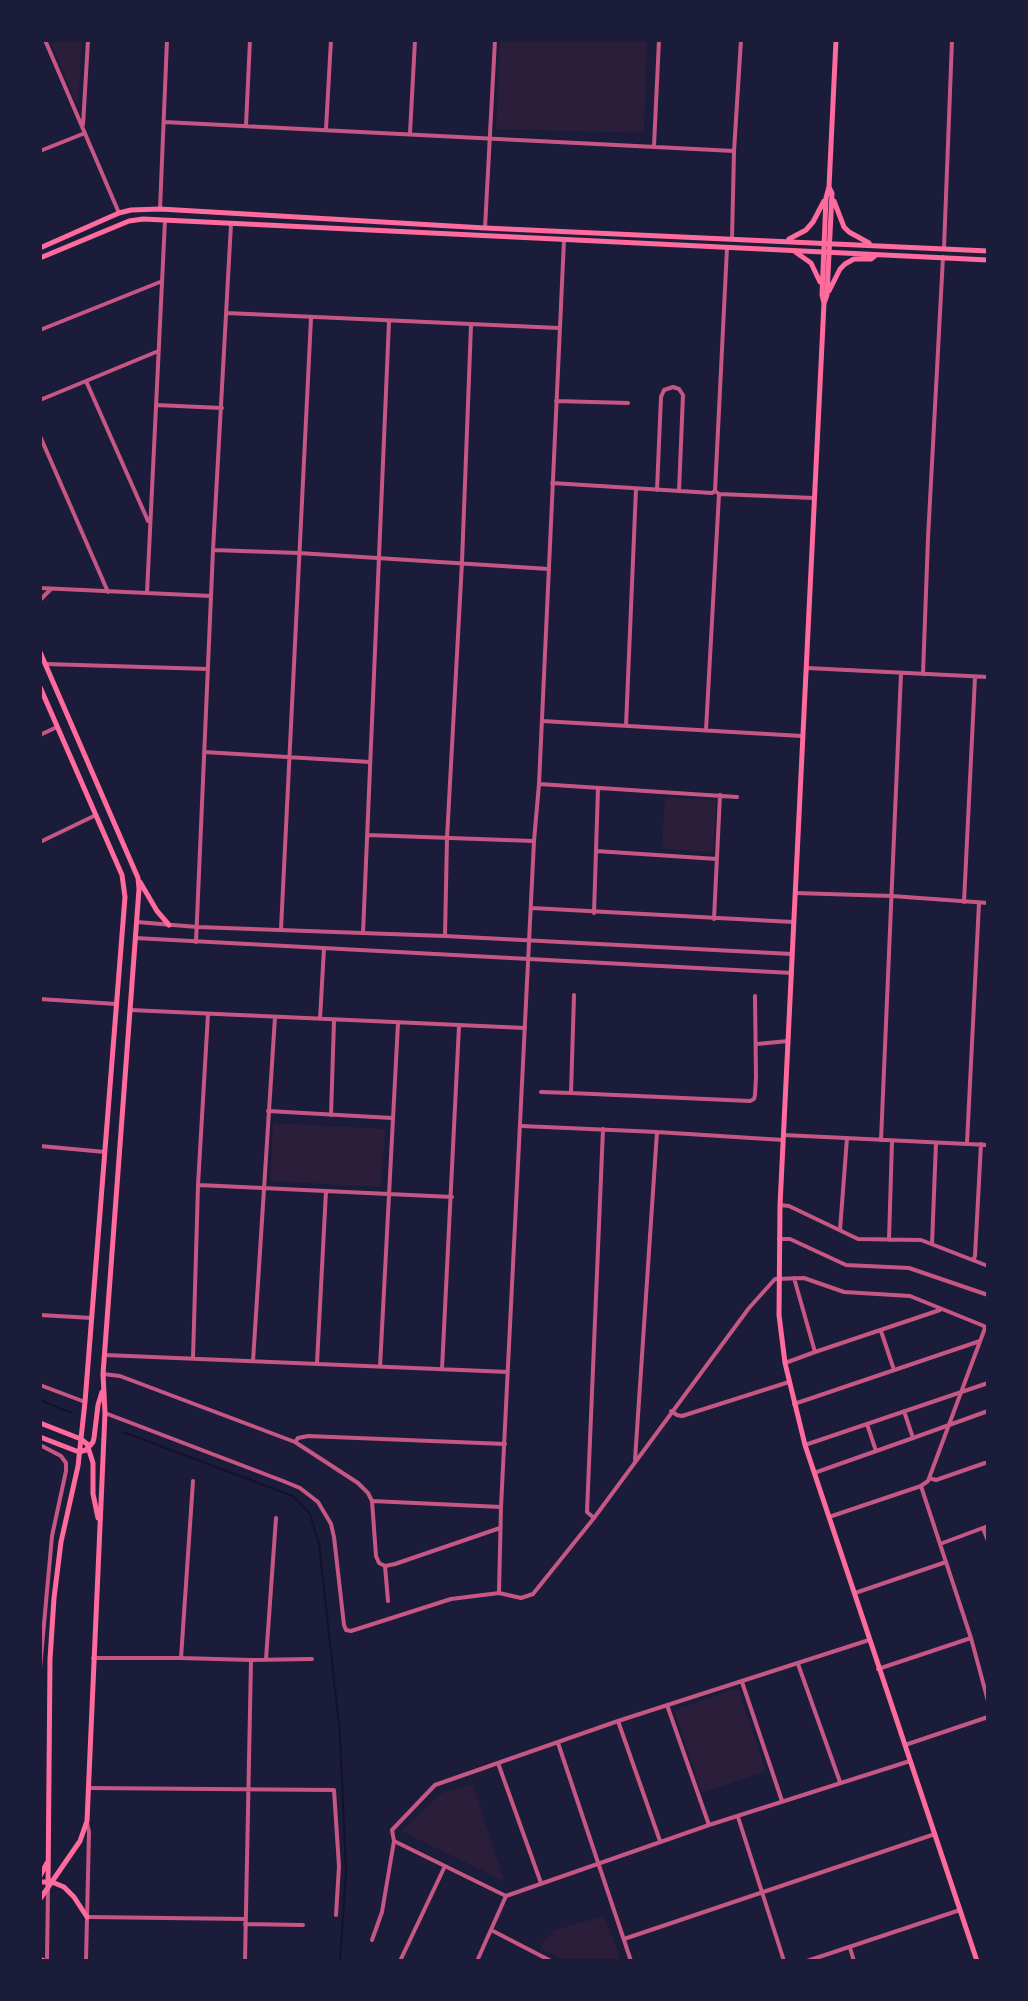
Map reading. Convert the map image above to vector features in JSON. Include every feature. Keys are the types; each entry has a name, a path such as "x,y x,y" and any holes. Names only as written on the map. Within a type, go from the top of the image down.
{"main road":[{"path":"836,40 780,1205 779,1315 785,1363 805,1445 977,1961"},
{"path":"784,241 806,230 829,198"},
{"path":"829,198 844,227 874,246"},
{"path":"40,248 119,213 160,209 485,228 988,251"},
{"path":"40,258 129,221 143,219 988,260"},
{"path":"791,250 811,263 822,286"},
{"path":"826,251 827,295"},
{"path":"824,303 845,264 854,259 871,259 877,254"},
{"path":"40,652 138,878 169,925"},
{"path":"40,687 122,875 125,907 85,1402 75,1485 59,1556 50,1659 49,1883"},
{"path":"40,1899 80,1841 87,1821 105,1413 103,1374 138,878"},
{"path":"40,1437 79,1452 88,1448 94,1438 103,1389"},
{"path":"40,1423 81,1439 88,1448 93,1463 93,1494 99,1524"},
{"path":"48,1865 52,1871 60,1871"},
{"path":"48,1865 40,1879 70,1892 87,1917"}],"street":[{"path":"84,130 88,40"},
{"path":"160,209 167,40"},
{"path":"246,125 250,40"},
{"path":"326,129 331,40"},
{"path":"410,133 415,40"},
{"path":"485,228 495,40"},
{"path":"654,146 659,40"},
{"path":"732,239 741,40"},
{"path":"944,248 952,40"},
{"path":"43,41 119,213"},
{"path":"164,122 734,151"},
{"path":"40,151 84,130"},
{"path":"147,593 165,220"},
{"path":"196,942 231,224"},
{"path":"499,1593 564,240"},
{"path":"706,730 727,248"},
{"path":"923,674 943,257"},
{"path":"40,330 161,282"},
{"path":"227,313 559,328"},
{"path":"281,929 311,318"},
{"path":"363,933 389,321"},
{"path":"445,936 471,325"},
{"path":"40,400 157,352"},
{"path":"86,381 149,523"},
{"path":"657,490 661,397 666,389 673,387 683,395 679,491"},
{"path":"556,401 628,403"},
{"path":"156,405 222,408"},
{"path":"40,436 108,592"},
{"path":"552,483 814,498"},
{"path":"626,727 636,489"},
{"path":"213,550 549,569"},
{"path":"40,588 211,596"},
{"path":"40,600 51,589"},
{"path":"45,664 208,669"},
{"path":"805,668 988,677"},
{"path":"881,1140 901,673"},
{"path":"964,902 975,677"},
{"path":"542,721 802,736"},
{"path":"40,735 57,727"},
{"path":"204,752 370,762"},
{"path":"539,784 737,797"},
{"path":"594,913 598,788"},
{"path":"714,919 720,795"},
{"path":"40,847 96,815"},
{"path":"368,835 534,841"},
{"path":"596,851 717,859"},
{"path":"795,893 988,903"},
{"path":"967,1143 979,903"},
{"path":"532,908 793,922"},
{"path":"137,922 792,954"},
{"path":"135,938 792,973"},
{"path":"320,1019 324,948"},
{"path":"571,1093 574,995"},
{"path":"541,1092 750,1101 755,1095 755,996"},
{"path":"40,999 116,1004"},
{"path":"130,1010 525,1028"},
{"path":"193,1358 198,1185 208,1014"},
{"path":"253,1361 275,1017"},
{"path":"331,1115 334,1020"},
{"path":"380,1367 398,1023"},
{"path":"442,1369 459,1026"},
{"path":"757,1044 788,1041"},
{"path":"268,1111 392,1118"},
{"path":"521,1126 988,1145"},
{"path":"594,1518 587,1512 603,1129"},
{"path":"635,1462 657,1132"},
{"path":"840,1230 847,1138"},
{"path":"889,1240 892,1141"},
{"path":"932,1244 936,1143"},
{"path":"973,1260 981,1144"},
{"path":"40,1146 105,1152"},
{"path":"198,1185 452,1197"},
{"path":"317,1363 326,1191"},
{"path":"780,1205 789,1206 858,1239 921,1240 988,1266"},
{"path":"779,1239 790,1239 846,1265 909,1268 988,1295"},
{"path":"105,1413 300,1488 318,1502 331,1524 334,1537 346,1630 355,1630 451,1599 499,1593 521,1598 533,1594 594,1518 749,1308 770,1282 779,1277 810,1279 844,1292 910,1296 984,1326 929,1478 921,1486 828,1517"},
{"path":"794,1278 815,1352"},
{"path":"785,1363 942,1309"},
{"path":"40,1315 92,1318"},
{"path":"881,1330 894,1370"},
{"path":"794,1404 980,1341"},
{"path":"105,1355 508,1372"},
{"path":"103,1374 120,1376 295,1442 358,1483 372,1501 376,1556 379,1563 385,1566 500,1528"},
{"path":"671,1411 682,1416 789,1382"},
{"path":"805,1445 988,1383"},
{"path":"40,1385 85,1402"},
{"path":"904,1411 913,1438"},
{"path":"814,1473 988,1411"},
{"path":"867,1424 876,1451"},
{"path":"295,1442 308,1436 505,1444"},
{"path":"40,1445 61,1456 66,1463 52,1536 40,1668"},
{"path":"929,1478 936,1480 985,1463"},
{"path":"181,1658 193,1481"},
{"path":"921,1486 971,1638 988,1701"},
{"path":"372,1501 501,1507"},
{"path":"266,1659 276,1518"},
{"path":"940,1544 986,1527 988,1541"},
{"path":"855,1593 946,1562"},
{"path":"385,1566 388,1601"},
{"path":"878,1669 971,1638"},
{"path":"372,1940 382,1912 394,1841 392,1830 435,1785 618,1721 870,1639"},
{"path":"93,1658 312,1659"},
{"path":"40,1660 50,1659"},
{"path":"245,1961 251,1660"},
{"path":"797,1663 840,1782"},
{"path":"742,1681 782,1801"},
{"path":"667,1705 709,1825"},
{"path":"905,1745 988,1717"},
{"path":"618,1721 660,1841"},
{"path":"558,1743 631,1961"},
{"path":"394,1841 506,1896 660,1841 910,1761"},
{"path":"498,1763 541,1883"},
{"path":"88,1788 334,1790 339,1866 336,1915"},
{"path":"738,1817 784,1961"},
{"path":"86,1961 87,1821"},
{"path":"40,1831 48,1831"},
{"path":"624,1939 935,1834"},
{"path":"400,1961 445,1866"},
{"path":"44,1960 49,1883"},
{"path":"477,1961 506,1896"},
{"path":"807,1961 960,1910"},
{"path":"87,1917 303,1925"},
{"path":"492,1930 551,1961"},
{"path":"850,1948 854,1961"}],"shaded area":[{"path":"50,40 82,40 78,108"},
{"path":"500,40 647,40 644,133 496,129"},
{"path":"665,797 716,800 713,852 662,849"},
{"path":"273,1123 385,1129 381,1187 270,1181"},
{"path":"738,1688 766,1771 702,1793 674,1710"},
{"path":"473,1784 504,1881 401,1831 442,1793"},
{"path":"604,1916 621,1961 565,1961 540,1948 554,1930"}],"waterway":[{"path":"40,1400 72,1413"},
{"path":"123,1432 293,1496 310,1514 319,1544 340,1735 346,1871 340,1961"}]}
